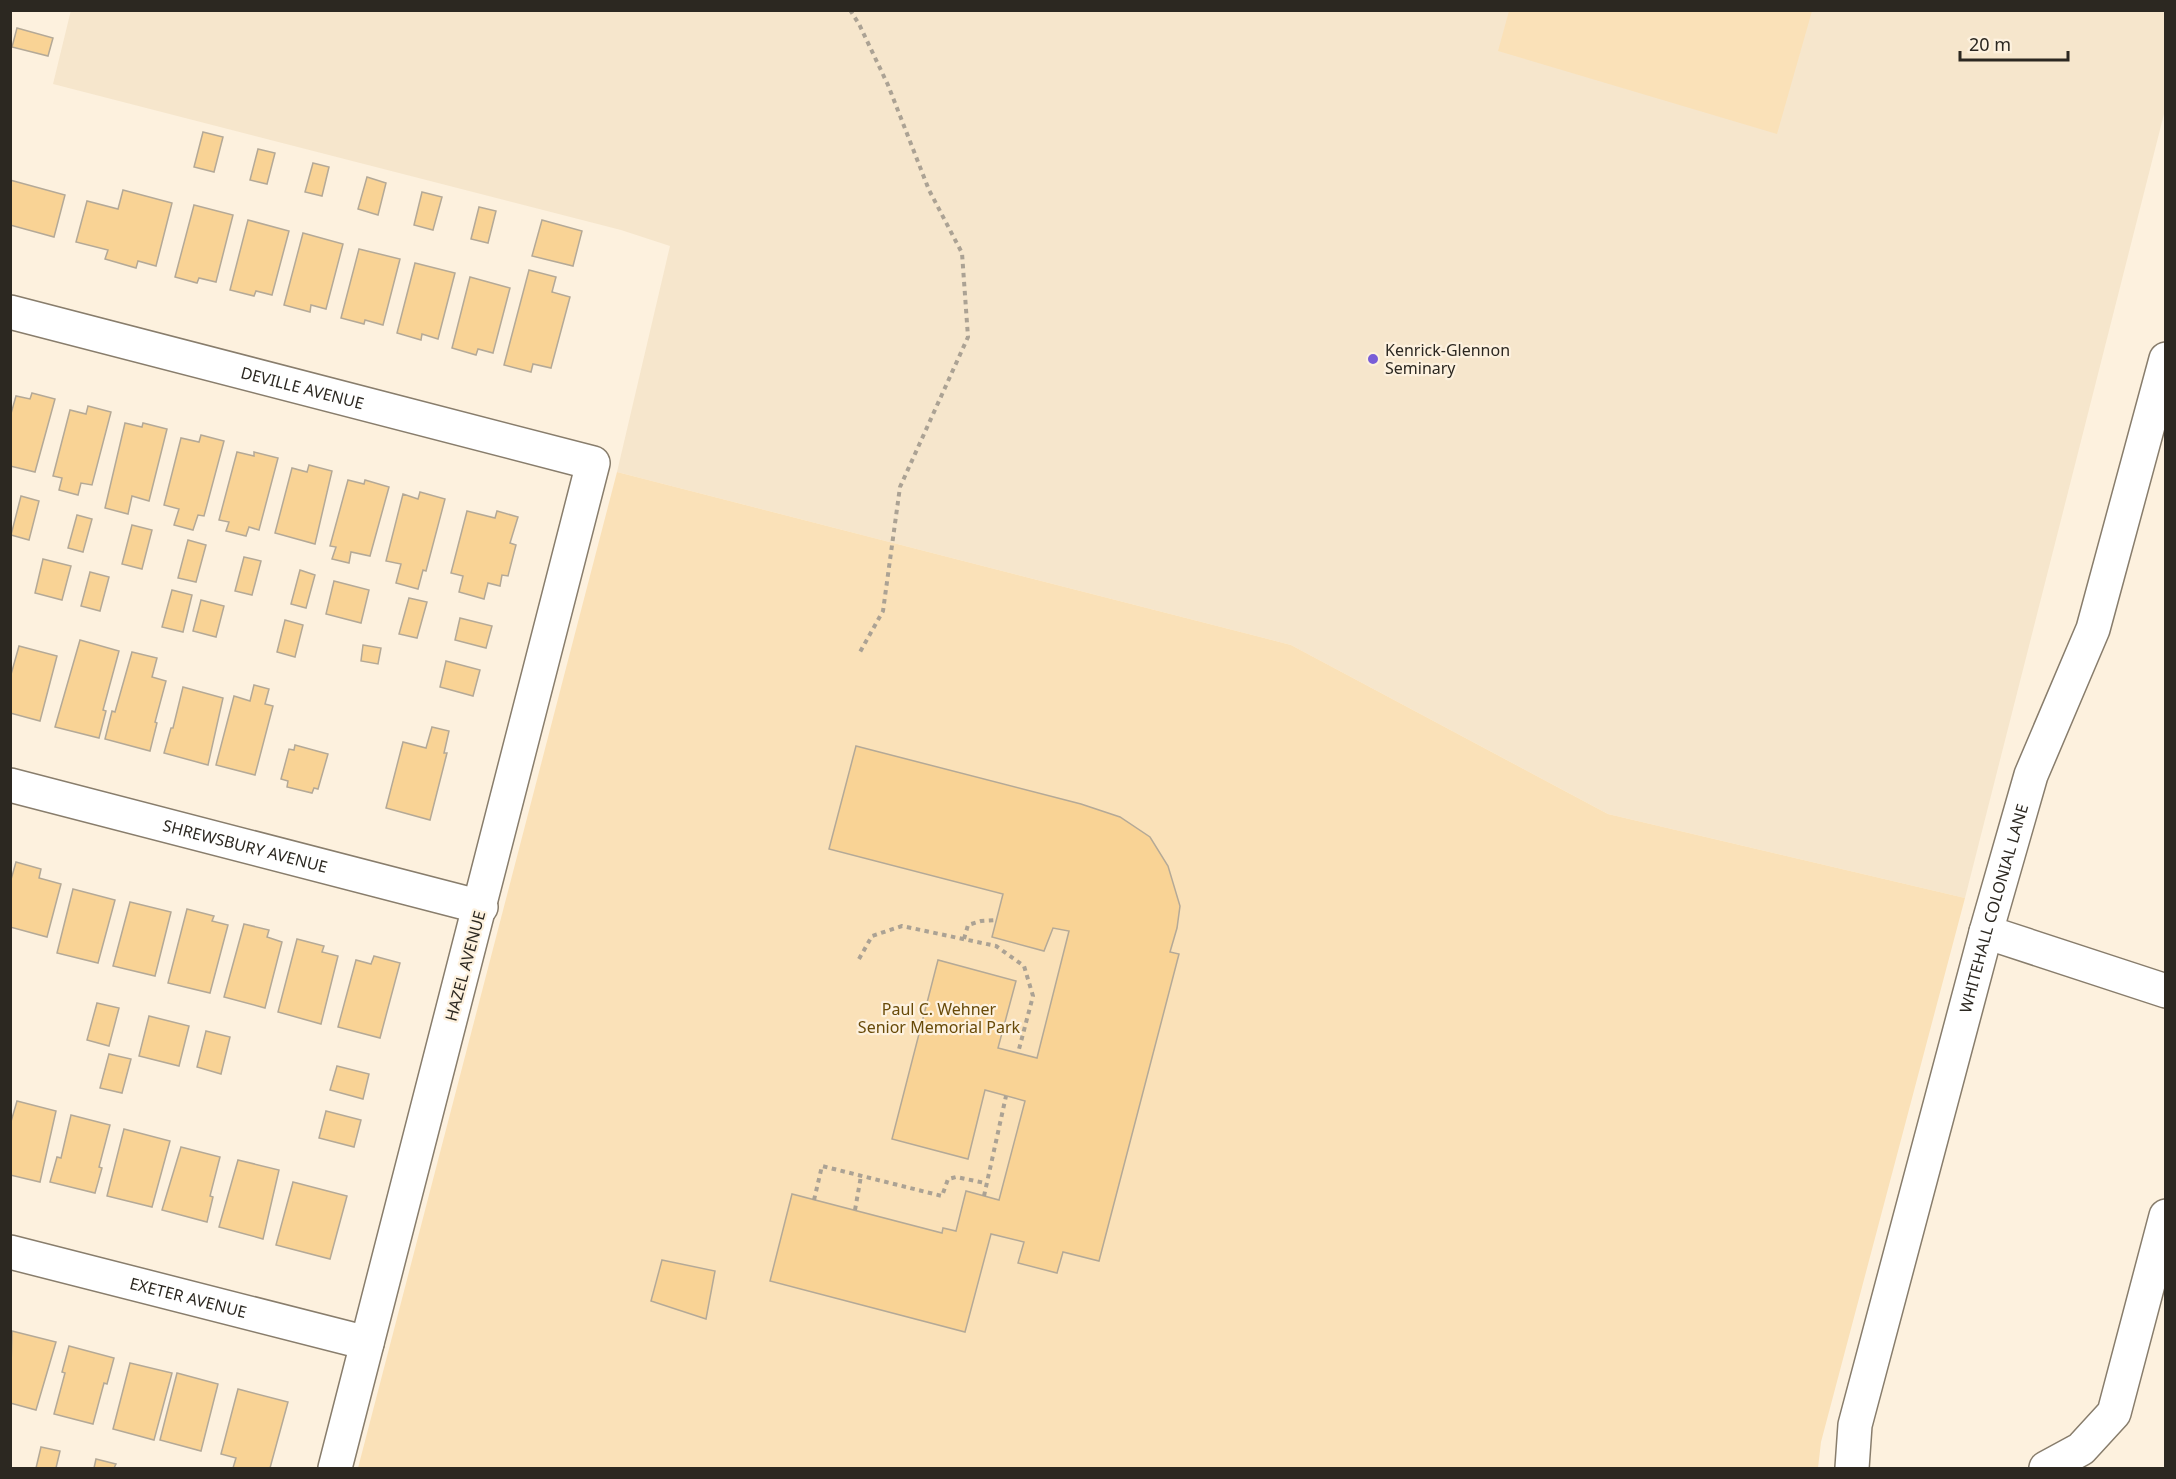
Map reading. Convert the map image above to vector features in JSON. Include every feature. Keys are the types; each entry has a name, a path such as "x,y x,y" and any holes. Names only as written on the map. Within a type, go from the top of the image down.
{"street":[{"name":"DEVILLE AVENUE","path":"10,312 593,463"},
{"name":"WHITEHALL COLONIAL LANE","path":"1852,1468 1855,1425 1986,932 2031,776 2093,629 2166,359"},
{"name":"HAZEL AVENUE","path":"335,1468 481,907 593,463"},
{"name":"SHREWSBURY AVENUE","path":"10,785 481,907"},
{"path":"1986,932 2166,991"},
{"path":"2046,1468 2081,1449 2114,1413 2166,1216"},
{"name":"EXETER AVENUE","path":"10,1252 367,1343"}],"path":[{"path":"850,10 888,85 929,190 962,253 968,337 900,487 883,611 860,652"},
{"path":"964,939 968,925 996,920"},
{"path":"859,959 872,936 902,926 996,946 1024,966 1033,996 1018,1053"},
{"path":"984,1196 1006,1095"},
{"path":"814,1200 822,1166 942,1196 948,1179 956,1178 985,1183"},
{"path":"855,1210 861,1176"}],"shaded area":[{"name":"Kenrick-Glennon Seminary","path":"71,10 2166,11 2165,110 1965,898 1608,814 1291,645 617,472 670,246 621,230 53,84"}],"green space":[{"path":"1509,10 1812,11 1777,134 1498,51"},
{"name":"Paul C. Wehner Senior Memorial Park","path":"617,472 1291,645 1608,814 1965,898 1821,1442 1818,1468 358,1468"}],"building":[{"path":"17,28 53,38 48,56 12,47"},
{"path":"203,132 223,137 214,172 194,167"},
{"path":"258,149 275,153 267,184 250,180"},
{"path":"313,163 329,167 322,196 305,192"},
{"path":"367,177 386,183 378,215 358,209"},
{"path":"10,180 65,195 54,237 10,225"},
{"path":"123,190 172,203 156,266 138,261 136,268 105,259 108,250 76,242 87,201 118,209"},
{"path":"422,192 442,197 433,230 414,225"},
{"path":"194,205 233,215 216,282 199,278 197,283 175,277"},
{"path":"479,207 496,211 488,243 471,239"},
{"path":"248,220 289,231 272,295 256,291 254,296 230,290"},
{"path":"542,220 582,231 573,266 532,256"},
{"path":"303,233 343,244 326,309 311,305 310,312 284,305"},
{"path":"359,249 400,259 383,325 365,320 364,324 341,318"},
{"path":"415,263 455,273 438,339 422,334 421,340 397,333"},
{"path":"529,270 556,277 552,292 570,297 551,368 533,364 531,372 504,365"},
{"path":"470,277 510,288 493,353 478,349 476,355 452,348"},
{"path":"32,393 55,399 35,472 10,466 10,417 16,396 30,399"},
{"path":"88,406 111,412 92,485 81,483 78,495 59,490 62,478 53,476 70,410 86,414"},
{"path":"125,423 142,427 143,423 167,429 149,501 132,496 128,514 105,508"},
{"path":"201,435 224,441 204,516 198,515 193,530 174,525 179,509 164,505 181,438 199,442"},
{"path":"237,452 254,456 254,452 278,458 259,530 249,527 246,536 226,531 229,522 219,520"},
{"path":"309,465 332,471 315,544 275,533 292,468 307,472"},
{"path":"348,480 364,484 365,480 389,487 370,556 351,552 349,563 332,559 336,547 330,546"},
{"path":"420,492 445,499 426,571 423,570 418,589 396,583 401,564 386,561 403,494 418,499"},
{"path":"21,496 39,501 29,540 11,535"},
{"path":"467,511 495,518 497,511 518,517 510,543 516,545 508,576 502,575 500,586 488,583 484,599 459,592 463,576 451,573"},
{"path":"77,515 92,519 83,552 68,548"},
{"path":"132,525 152,530 142,569 122,564"},
{"path":"188,540 206,545 196,582 178,578"},
{"path":"244,557 261,561 252,595 235,591"},
{"path":"43,559 71,566 62,600 35,593"},
{"path":"300,570 315,575 306,608 291,604"},
{"path":"90,572 109,577 100,611 81,606"},
{"path":"334,581 369,590 361,623 326,614"},
{"path":"172,590 192,595 183,632 162,627"},
{"path":"409,598 427,602 417,638 399,634"},
{"path":"201,600 224,606 216,637 193,631"},
{"path":"460,618 492,626 486,648 455,640"},
{"path":"285,620 303,625 295,657 277,652"},
{"path":"80,640 119,651 103,710 106,711 99,738 55,727"},
{"path":"363,645 381,648 378,664 361,661"},
{"path":"19,646 57,656 40,721 10,713 10,678"},
{"path":"132,652 157,658 152,677 166,681 150,751 105,739"},
{"path":"446,661 480,670 473,696 440,687"},
{"path":"254,685 269,689 265,704 273,706 255,775 216,765 234,696 250,701"},
{"path":"183,687 223,698 208,765 164,753"},
{"path":"432,727 449,731 444,753 447,753 430,820 386,808 403,742 426,748"},
{"path":"295,745 328,754 318,789 314,788 312,793 287,787 288,781 281,779 289,749 294,750"},
{"path":"856,746 1081,804 1120,817 1150,837 1168,866 1180,906 1170,952 1179,954 1099,1261 1063,1252 1057,1273 1018,1263 1024,1242 991,1234 965,1332 770,1281 792,1194 942,1233 943,1228 956,1231 966,1191 999,1200 1025,1101 985,1090 968,1159 892,1139 938,960 1016,981 998,1048 1037,1058 1069,931 1053,928 1044,951 992,937 1003,894 829,849"},
{"path":"16,862 41,869 39,878 61,884 47,937 10,927 10,883"},
{"path":"73,889 115,900 98,963 57,953"},
{"path":"130,902 171,912 155,976 113,966"},
{"path":"187,909 214,916 212,921 228,925 210,993 168,983"},
{"path":"244,924 269,930 267,937 282,942 265,1008 224,997"},
{"path":"297,939 324,946 322,952 338,956 321,1024 278,1012"},
{"path":"374,956 400,963 380,1038 338,1027 356,960 371,964"},
{"path":"97,1003 119,1008 109,1046 87,1040"},
{"path":"149,1016 189,1026 179,1066 139,1056"},
{"path":"206,1031 230,1037 221,1074 197,1067"},
{"path":"109,1054 131,1059 122,1093 100,1088"},
{"path":"337,1066 369,1074 363,1099 330,1090"},
{"path":"17,1101 56,1111 40,1182 10,1175 10,1125"},
{"path":"326,1111 361,1120 354,1147 319,1138"},
{"path":"71,1115 110,1125 95,1193 50,1182 57,1157 61,1158"},
{"path":"124,1129 170,1141 152,1207 107,1196"},
{"path":"181,1147 220,1157 210,1196 213,1197 207,1222 162,1210"},
{"path":"238,1160 279,1170 263,1239 219,1227"},
{"path":"293,1182 347,1196 330,1259 276,1245"},
{"path":"662,1260 715,1271 706,1319 651,1301"},
{"path":"12,1331 56,1342 36,1410 10,1403"},
{"path":"69,1346 114,1358 107,1384 104,1383 93,1424 54,1414 65,1373 62,1372"},
{"path":"130,1363 172,1373 154,1440 113,1429"},
{"path":"177,1373 218,1384 201,1451 160,1440"},
{"path":"238,1389 288,1402 270,1468 233,1468 236,1458 221,1454"},
{"path":"41,1447 60,1451 56,1468 36,1468"},
{"path":"96,1459 116,1464 114,1468 94,1468"}],"place":[{"name":"Kenrick-Glennon Seminary","path":"1373,359"}]}
